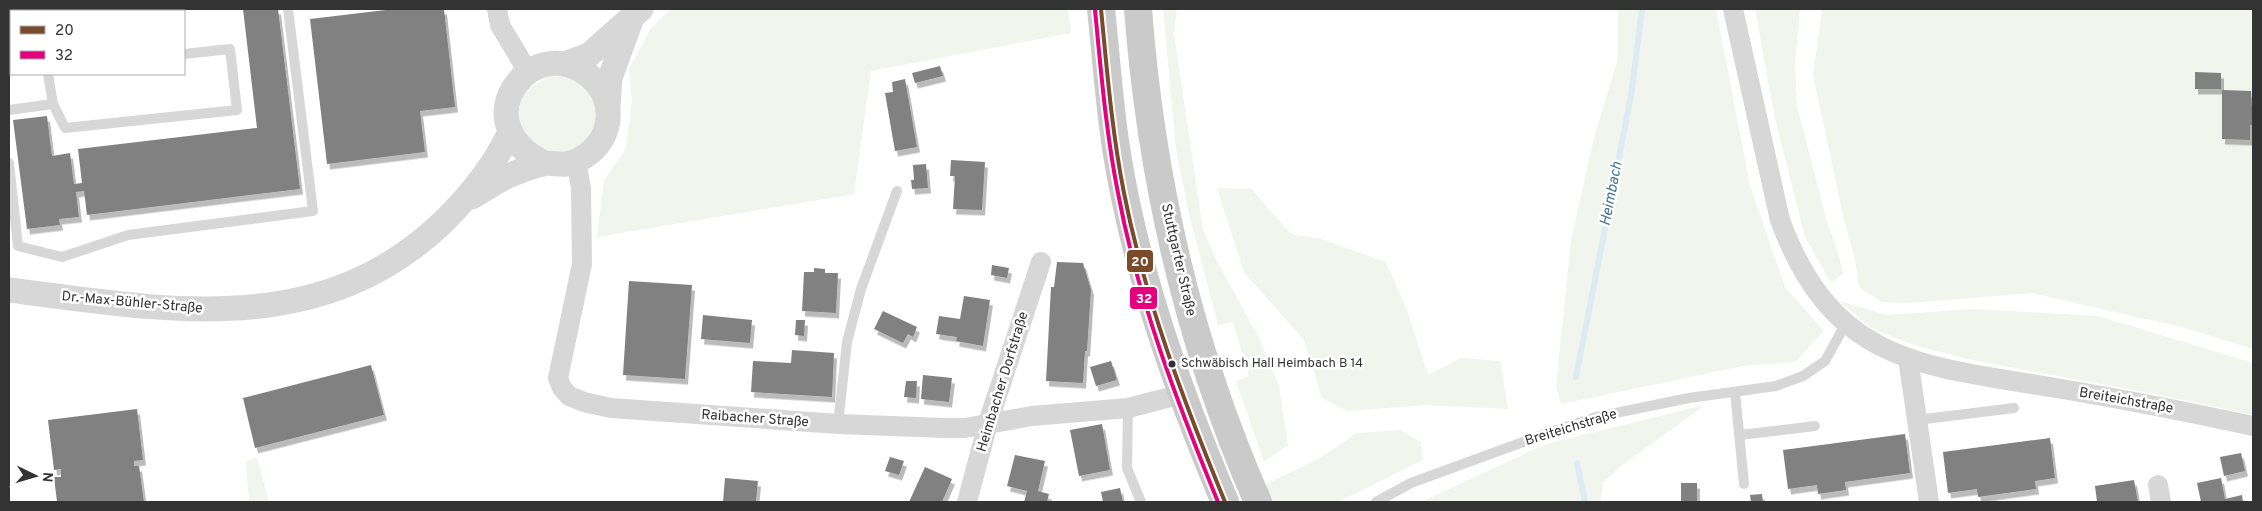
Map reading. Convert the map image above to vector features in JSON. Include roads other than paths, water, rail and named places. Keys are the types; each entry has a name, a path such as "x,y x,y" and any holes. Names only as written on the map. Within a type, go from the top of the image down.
{"main road":[{"path":"1101,9 1116,148 1135,241 1155,314 1182,394 1224,502"},
{"name":"Stuttgarter Straße","path":"1138,9 1152,143 1170,238 1186,302 1212,387 1235,449 1258,502"}],"street":[{"path":"497,9 500,25 528,72"},
{"name":"Breiteichstraße","path":"1733,9 1780,220 1790,250 1805,277 1820,297 1862,336 1890,352 1959,373 2253,426"},
{"path":"636,13 610,78 608,119 605,132 593,149 576,161 566,164 545,163 530,157 518,146 510,132 506,114 507,104 514,86 528,72 546,64 567,63 589,55 636,13"},
{"path":"567,63 586,71 594,78 605,95 608,105"},
{"name":"Dr.-Max-Bühler-Straße","path":"9,290 192,310 254,308 335,290 378,271 420,244 465,201 500,153 510,132"},
{"name":"Raibacher Straße","path":"576,161 581,188 582,264 569,332 559,363 558,378 562,388 569,396 584,402 611,408 838,424 965,428 1032,416 1128,408 1182,394"},
{"name":"Dr.-Max-Bühler-Straße","path":"465,201 516,172 545,163"},
{"name":"Heimbacher Dorfstraße","path":"967,502 988,423 1041,262"},
{"path":"1908,358 1929,502"}],"lane":[{"path":"9,163 18,246 62,258 128,235 313,211 288,9"},
{"path":"48,75 53,104 65,128 237,110 230,49 185,54"},
{"path":"9,110 53,104"},
{"path":"838,424 847,342 862,289 897,191"},
{"name":"Breiteichstraße","path":"1376,502 1411,483 1596,417 1689,398 1776,386 1803,376 1825,361 1846,323"},
{"path":"1735,392 1744,484"},
{"path":"1128,408 1127,468 1140,502"},
{"path":"1917,420 2014,408"},
{"path":"1740,435 1815,426"}],"waterway":[{"name":"Heimbach","path":"1576,377 1631,96 1642,9"},
{"name":"Heimbach","path":"1577,463 1585,502"}],"place":[{"name":"Schwäbisch Hall Heimbach B 14","path":"1172,364"}]}
